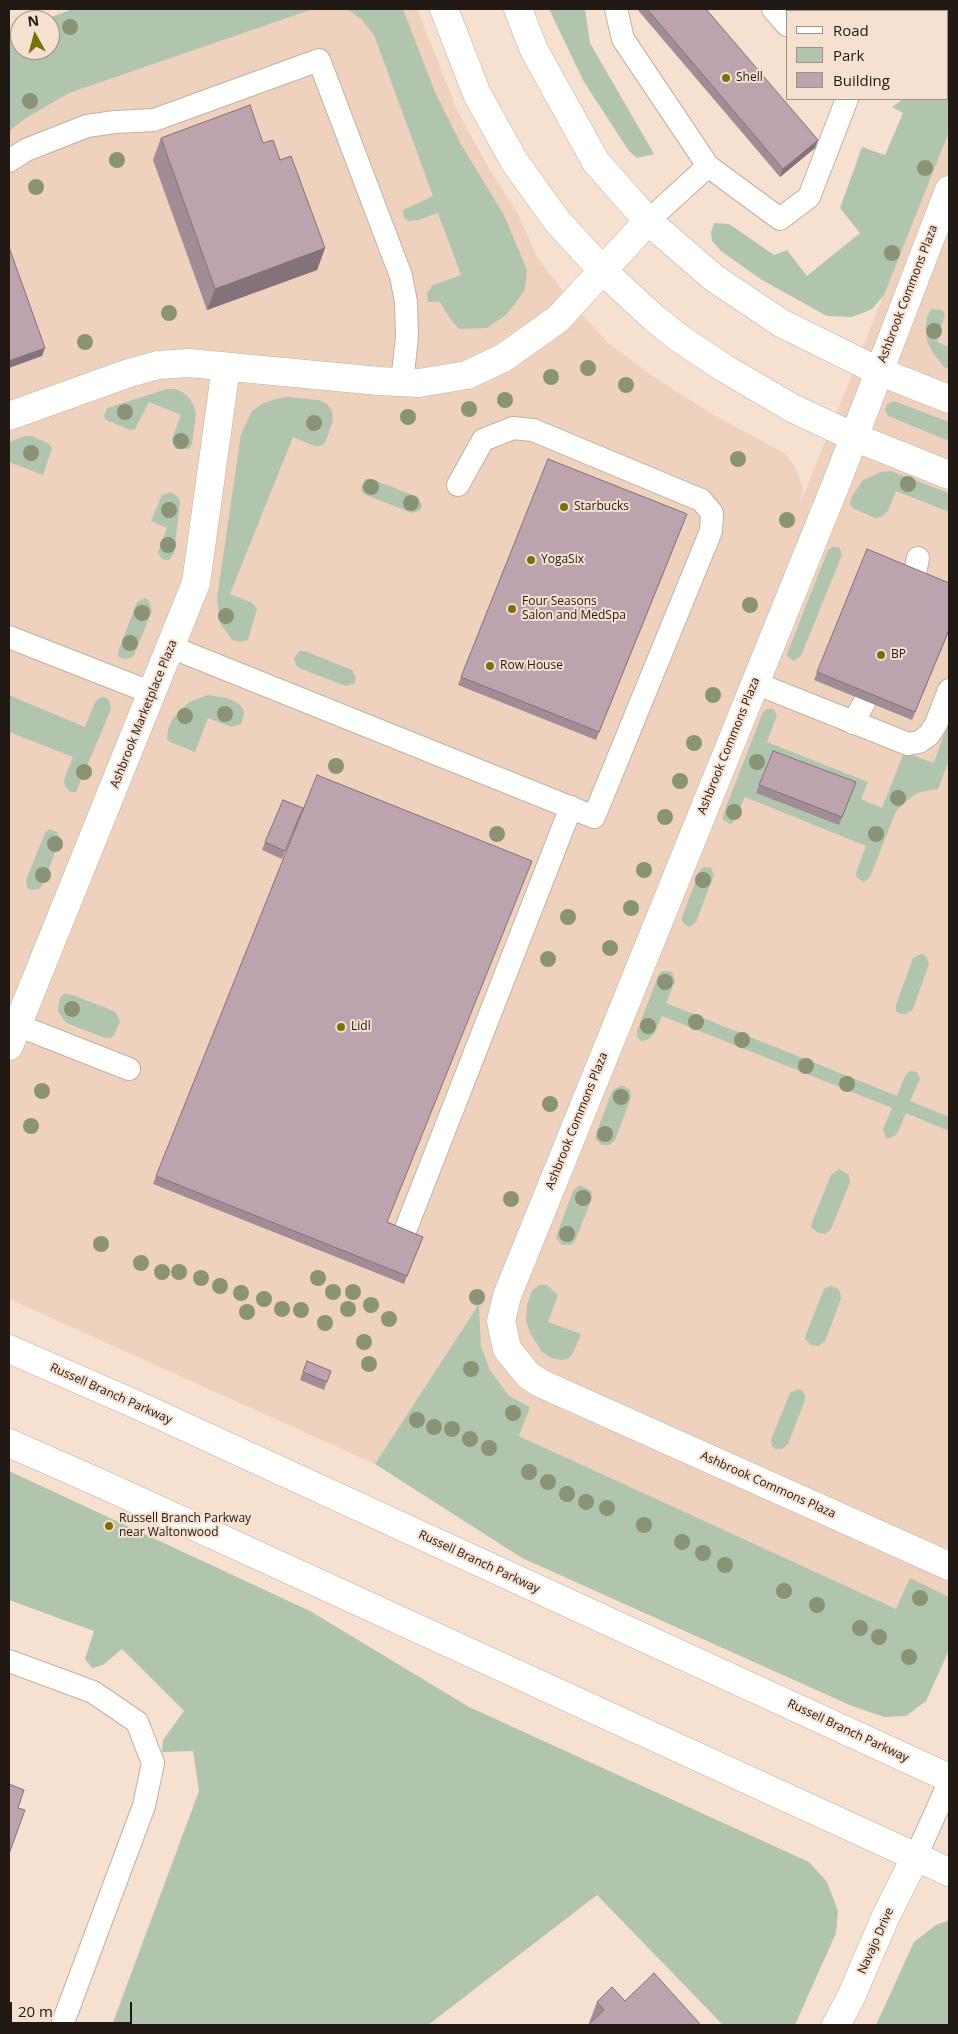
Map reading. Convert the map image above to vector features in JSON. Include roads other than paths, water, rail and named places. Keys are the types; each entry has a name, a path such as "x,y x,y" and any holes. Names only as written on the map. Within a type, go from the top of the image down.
{"street":[{"path":"444,9 477,94 514,161 557,221 603,271 654,318 702,353 792,408 854,437 949,475"},
{"name":"Ashbrook Commons Plaza","path":"518,9 534,50 596,162 648,221 714,278 781,323 878,370 949,399"},
{"name":"Ashbrook Commons Plaza","path":"949,190 878,370 854,437 507,1296 501,1321 507,1349 528,1375 540,1384 949,1566"},
{"path":"9,416 129,373 158,366 189,363 418,383 467,375 503,358 558,319 648,221"},
{"name":"Ashbrook Marketplace Plaza","path":"13,1036 196,583 226,367"},
{"name":"Russell Branch Parkway","path":"9,1348 144,1408 949,1778"},
{"path":"9,1443 949,1872"},
{"name":"Navajo Drive","path":"836,2025 851,1997 885,1918 916,1856"}],"lane":[{"path":"616,9 623,39 708,166 780,219 809,197 847,100"},
{"path":"773,9 786,24"},
{"path":"9,161 26,150 87,126 154,120 319,60 401,276 406,302 406,337 402,382"},
{"path":"648,221 708,166"},
{"path":"171,646 594,817 711,531 712,513 701,500 533,430 513,428 483,440 458,485"},
{"path":"9,637 152,693"},
{"path":"755,683 908,744 919,742 929,735 936,724 949,690"},
{"path":"853,722 865,701"},
{"path":"404,1231 571,807"},
{"path":"13,1036 129,1069"},
{"path":"9,1661 93,1692 136,1722 153,1763 144,1806 62,2025"},
{"path":"916,1856 949,1783"}],"place":[{"name":"Shell","path":"726,78"},
{"name":"Starbucks","path":"564,507"},
{"name":"YogaSix","path":"531,560"},
{"name":"Four Seasons Salon and MedSpa","path":"512,609"},
{"name":"BP","path":"881,655"},
{"name":"Row House","path":"490,666"},
{"name":"Lidl","path":"341,1027"},
{"name":"Russell Branch Parkway near Waltonwood","path":"109,1526"}]}
